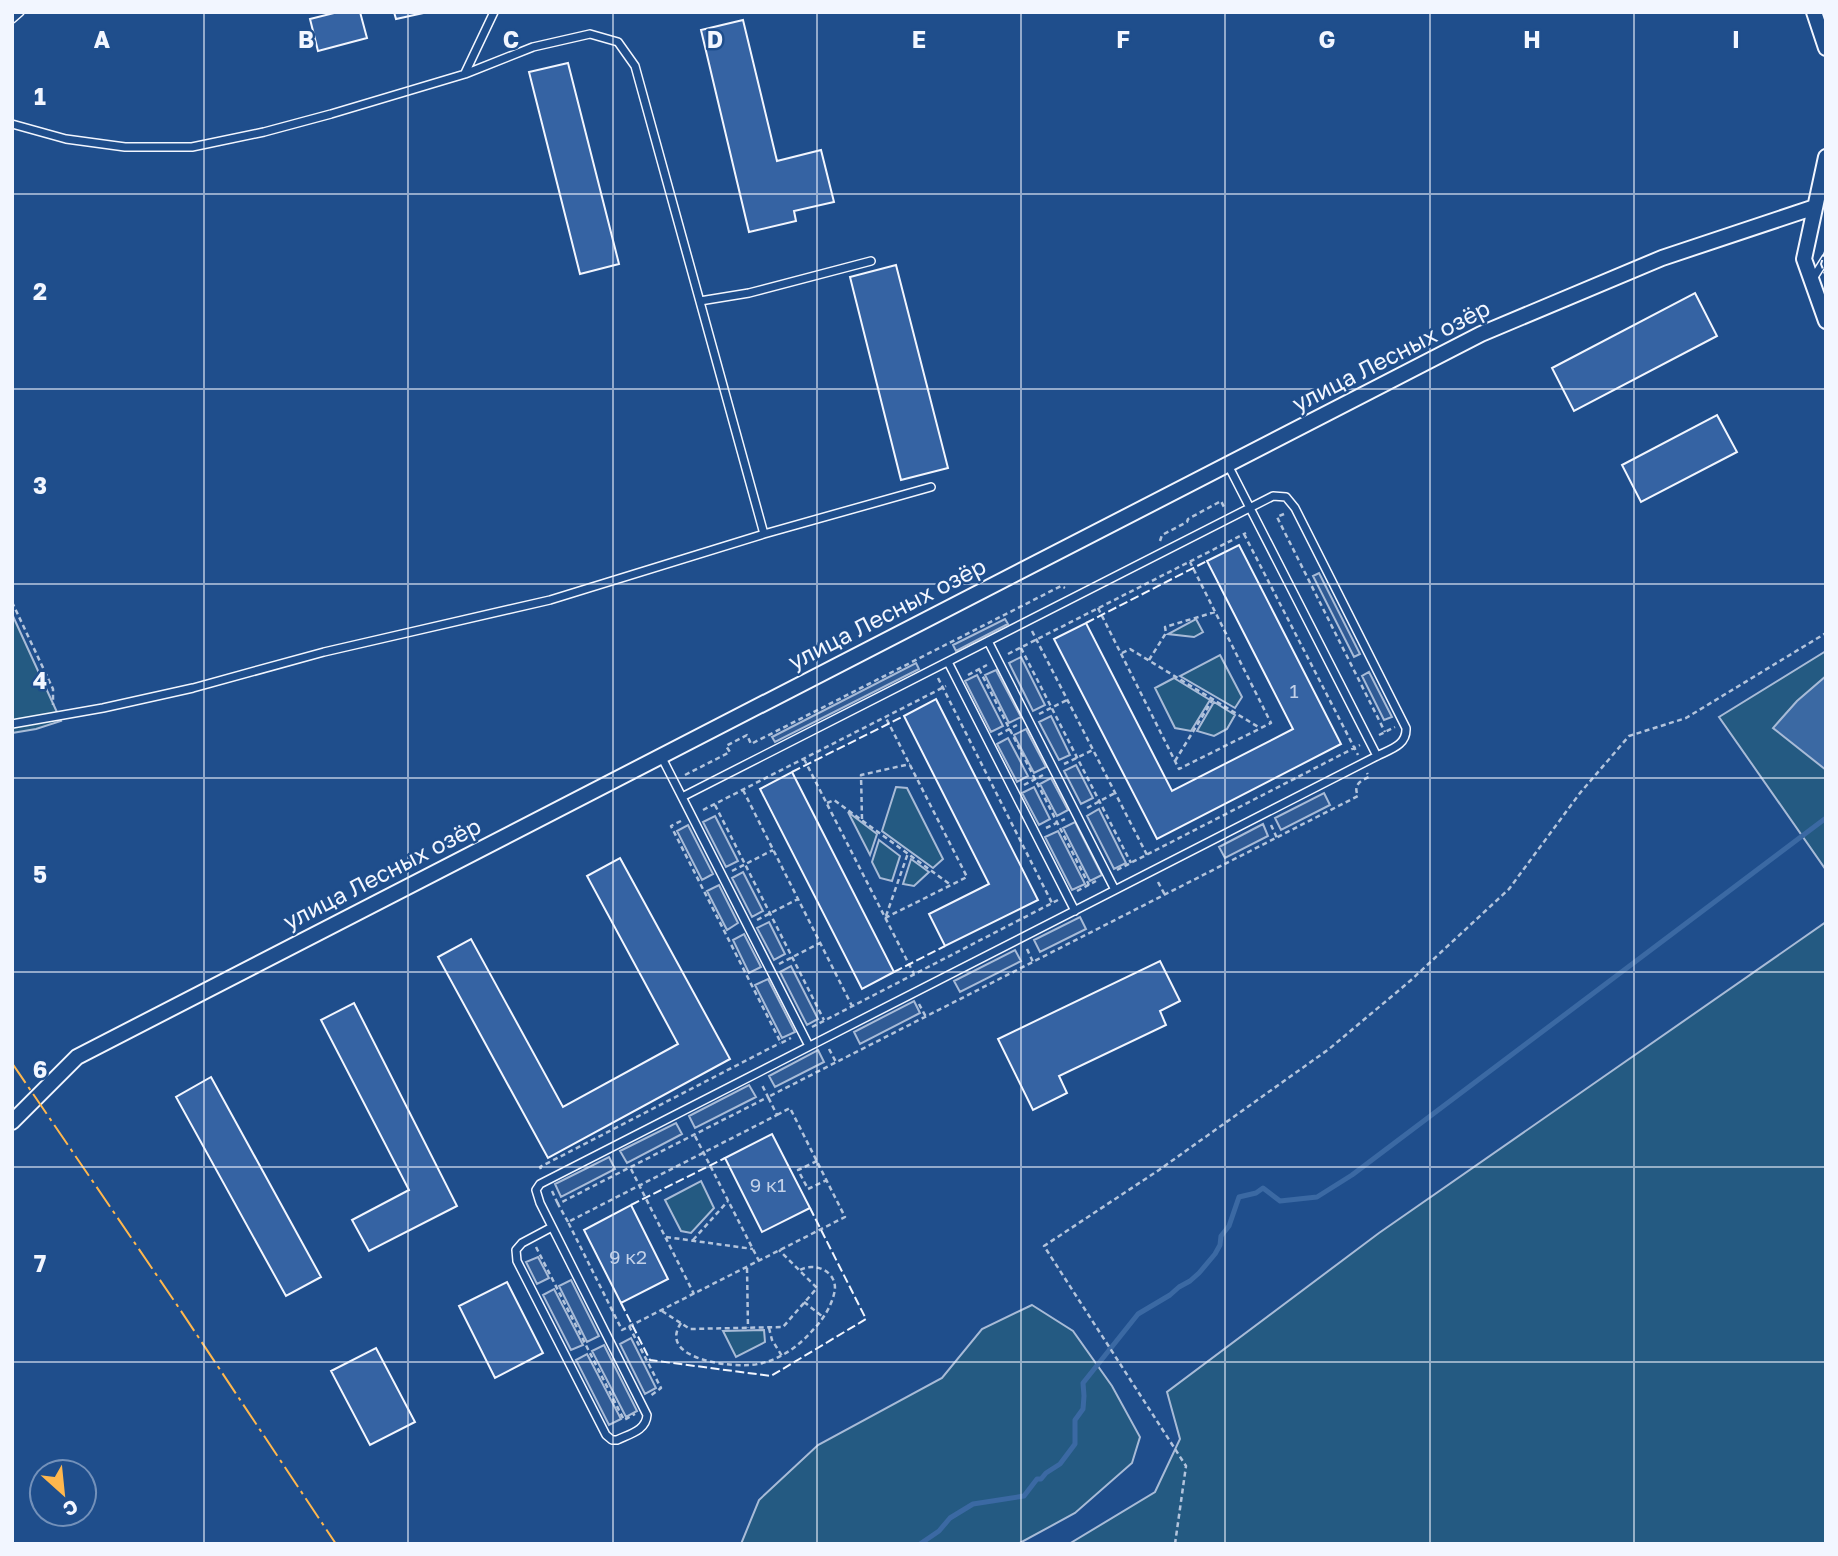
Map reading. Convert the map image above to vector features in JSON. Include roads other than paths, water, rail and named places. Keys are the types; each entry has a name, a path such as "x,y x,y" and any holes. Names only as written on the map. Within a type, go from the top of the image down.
{"street":[{"path":"1814,12 1826,48"},
{"path":"1826,157 1804,259 1826,321"},
{"name":"улица Лесных озёр","path":"12,1122 77,1057 1482,334 1662,258 1815,207"}],"lane":[{"path":"12,19 20,12"},
{"path":"465,74 494,12"},
{"path":"12,124 66,139 125,147 192,147 331,114 465,74 533,47 590,34 618,42 635,66 764,534"},
{"path":"1812,280 1826,258"},
{"path":"700,301 749,293 871,261"},
{"path":"1228,464 1377,756"},
{"path":"12,724 193,688 324,652 550,600 764,534 931,487"},
{"path":"552,1227 522,1243 516,1250 517,1261 606,1435 617,1440 643,1427 646,1415 552,1227 538,1196 540,1184 1363,764 1402,743 1407,732 1295,508 1286,497 1280,495 1230,517 682,797"},
{"path":"988,641 1115,890"},
{"path":"948,662 1075,911"},
{"path":"661,756 809,1046"}],"waterway":[{"path":"920,1544 939,1531 950,1518 973,1504 1024,1496 1037,1479 1041,1479 1060,1464 1075,1444 1075,1420 1083,1409 1083,1383 1138,1314 1190,1281 1215,1254 1239,1197 1256,1193 1263,1188 1280,1201 1317,1197 1352,1175 1826,818"}]}
